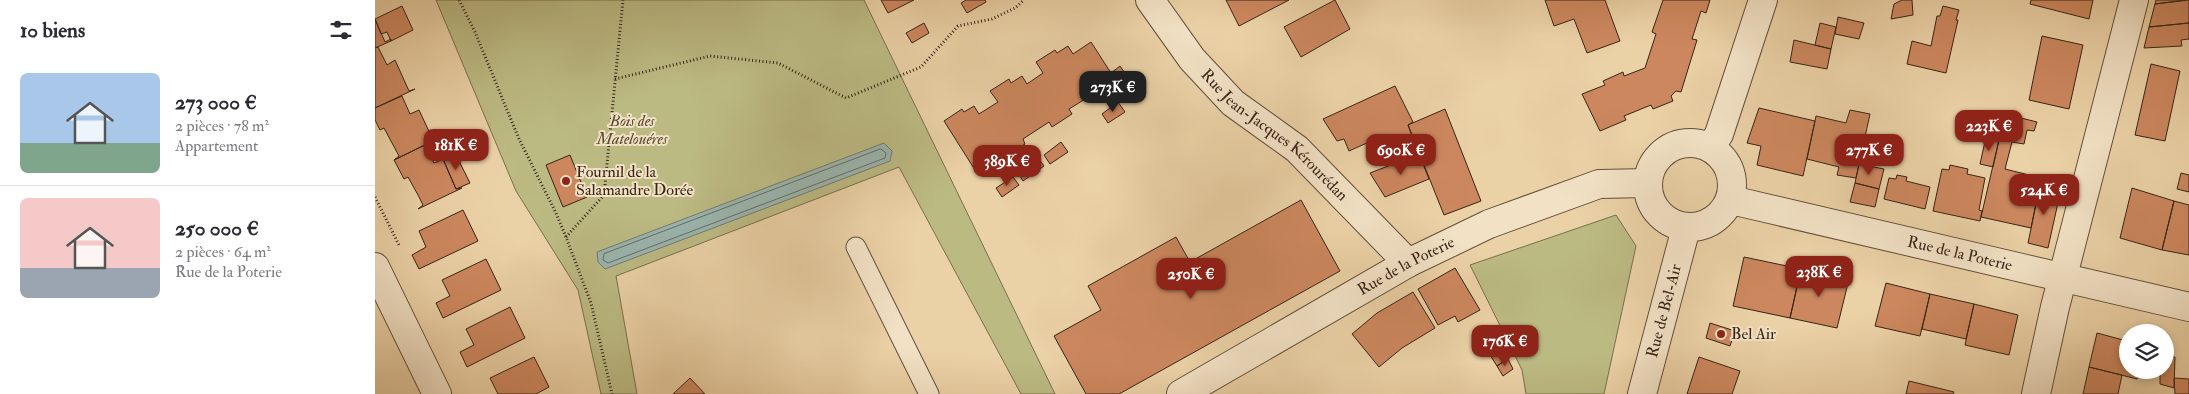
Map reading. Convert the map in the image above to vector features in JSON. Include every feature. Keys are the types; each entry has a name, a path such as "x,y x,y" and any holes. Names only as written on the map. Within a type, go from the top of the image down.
{"street":[{"name":"Rue Jean-Jacques Kérourédan","path":"1149,0 1192,59 1233,103 1297,149 1408,263"},
{"path":"1711,147 1719,134 1763,0"},
{"path":"2036,394 2063,278 2134,0"},
{"path":"1683,143 1697,143 1711,147 1720,155 1732,176 1731,200 1723,212 1713,221 1700,226 1686,228 1674,225 1663,218 1654,208 1649,196 1648,183 1651,169 1658,157 1669,148 1683,143"},
{"name":"Rue de la Poterie","path":"1181,394 1408,263 1489,224 1599,184 1648,183"},
{"name":"Rue de la Poterie","path":"1731,200 2189,307"},
{"name":"Rue de Bel-Air","path":"1642,394 1686,228"},
{"path":"375,267 437,394"}],"lane":[{"path":"856,247 929,394"}],"path":[{"path":"459,0 475,32 519,139 556,213 591,303 612,394"},
{"path":"565,238 604,196 623,0"},
{"path":"615,79 710,56 778,63 845,98 921,67 958,26 992,18 1015,8 1024,0"}],"green space":[{"name":"Bois des Matelouéres","path":"436,0 864,0 1055,394 1021,394 899,167 616,276 637,394 601,394 578,290 516,191"},
{"path":"1616,215 1636,246 1604,394 1526,394 1522,370 1470,265"}],"water":[{"path":"884,143 892,151 890,161 605,269 598,262 597,252"}],"building":[{"path":"881,0 914,0 888,13"},
{"path":"966,0 985,0 986,2 967,13 961,3"},
{"path":"1226,0 1289,0 1239,26"},
{"path":"1335,0 1350,29 1301,57 1284,27"},
{"path":"1545,0 1605,0 1620,41 1587,53 1574,19 1554,26"},
{"path":"1663,0 1710,0 1706,13 1701,11 1692,39 1697,40 1681,92 1676,91 1671,96 1673,101 1653,109 1651,105 1624,116 1626,120 1600,131 1582,94 1605,85 1603,81 1623,72 1624,76 1645,68 1656,34 1652,32"},
{"path":"1902,0 1912,0 1913,15 1891,19 1894,4"},
{"path":"2031,0 2093,0 2089,19 2030,4"},
{"path":"2156,0 2186,0 2155,4"},
{"path":"2189,0 2189,23 2149,27 2155,4"},
{"path":"402,6 413,30 391,41 387,32 381,34 375,19"},
{"path":"1943,6 1959,10 1946,73 1907,64 1912,41 1931,46 1937,16 1940,16"},
{"path":"1838,17 1864,23 1859,39 1835,34"},
{"path":"375,19 385,42 391,39 391,41 375,48"},
{"path":"924,23 929,33 912,43 906,33"},
{"path":"1820,23 1836,27 1831,49 1815,45"},
{"path":"2189,23 2189,39 2181,40 2182,46 2144,48 2149,27"},
{"path":"2042,36 2083,45 2069,109 2029,100"},
{"path":"1794,40 1831,49 1827,69 1790,62"},
{"path":"1091,42 1111,73 1120,66 1127,76 1117,82 1118,85 1098,97 1095,93 1069,109 1072,114 1052,127 1049,122 1023,139 1025,144 1005,157 1002,153 975,170 944,121 962,109 964,112 974,106 979,114 998,102 990,91 1009,79 1011,83 1022,76 1027,84 1043,73 1036,62 1055,50 1057,53 1068,46 1073,54"},
{"path":"378,47 387,65 395,60 409,91 415,89 375,108 375,48"},
{"path":"2151,64 2180,71 2165,141 2135,135"},
{"path":"1395,86 1413,122 1408,125 1419,154 1389,165 1376,139 1349,151 1344,139 1337,141 1323,119"},
{"path":"402,96 410,114 419,110 433,140 439,138 394,160 399,156 384,128 380,130 375,120 375,108"},
{"path":"1118,102 1125,112 1108,123 1102,114"},
{"path":"1759,108 1815,121 1803,176 1757,165 1761,146 1747,143"},
{"path":"1445,109 1481,201 1444,215 1408,125"},
{"path":"1850,110 1870,114 1856,178 1837,175 1839,167 1807,159 1816,116 1846,123"},
{"path":"2005,114 2037,122 2034,131 2027,130 2024,144 2012,142 2005,169 2041,178 2031,228 1981,217"},
{"path":"1986,137 1999,140 1993,167 1980,164"},
{"path":"1061,142 1068,152 1050,164 1044,155"},
{"path":"425,145 434,163 443,159 456,189 462,188 418,209 423,205 408,177 404,179 394,160"},
{"path":"455,153 470,183 456,189 443,159"},
{"path":"1419,154 1429,179 1385,197 1370,173"},
{"name":"Fournil de la Salamandre Dorée","path":"570,155 587,197 563,207 546,165"},
{"path":"1039,159 1044,166 1023,181 1018,173"},
{"path":"1859,164 1884,169 1879,189 1855,183"},
{"path":"1950,165 1968,169 1967,174 1985,178 1979,210 1982,211 1980,221 1933,211 1942,169 1949,170"},
{"path":"2181,173 2189,175 2189,192 2177,189"},
{"path":"1897,175 1907,177 1906,181 1930,187 1925,209 1884,199 1889,178 1896,179"},
{"path":"1013,177 1019,185 1002,197 996,188"},
{"path":"1855,183 1879,189 1875,207 1850,202"},
{"path":"2040,185 2061,189 2048,248 2028,243"},
{"path":"2132,188 2174,201 2162,250 2120,238"},
{"path":"1301,200 1340,271 1119,394 1086,394 1054,336 1101,310 1088,286 1176,237 1190,262"},
{"path":"2174,201 2189,205 2189,255 2162,250"},
{"path":"463,210 478,241 419,269 412,255 426,247 419,231"},
{"path":"1744,257 1801,269 1790,318 1733,306"},
{"path":"486,259 501,290 443,318 436,303 450,296 442,280"},
{"path":"1455,268 1480,310 1458,322 1455,316 1438,325 1418,289"},
{"path":"1801,269 1849,279 1837,328 1790,318"},
{"path":"1886,283 1930,294 1920,336 1875,326"},
{"path":"1413,292 1435,328 1402,348 1379,367 1352,334 1377,313"},
{"path":"1930,294 1974,304 1966,339 1922,329"},
{"path":"1974,304 2018,315 2009,355 1965,345"},
{"path":"510,307 525,338 467,367 460,352 474,345 466,329"},
{"name":"Bel Air","path":"1710,323 1735,331 1730,346 1706,338"},
{"path":"2097,333 2119,339 2119,374 2089,367"},
{"path":"1492,339 1504,361 1497,366 1483,344"},
{"path":"534,357 549,387 536,394 498,394 490,378"},
{"path":"1699,357 1740,371 1732,394 1687,394"},
{"path":"2175,357 2174,388 2160,384 2160,379 2174,379"},
{"path":"1508,359 1513,369 1503,376 1497,366"},
{"path":"2089,367 2119,374 2119,379 2121,379 2118,394 2083,394"},
{"path":"690,378 705,394 673,394"},
{"path":"2174,378 2189,379 2189,394 2175,394"},
{"path":"1909,381 1954,392 1953,394 1906,394"}],"place":[{"name":"Fournil de la Salamandre Dorée","path":"566,181"},
{"name":"Bel Air","path":"1721,334"}]}
